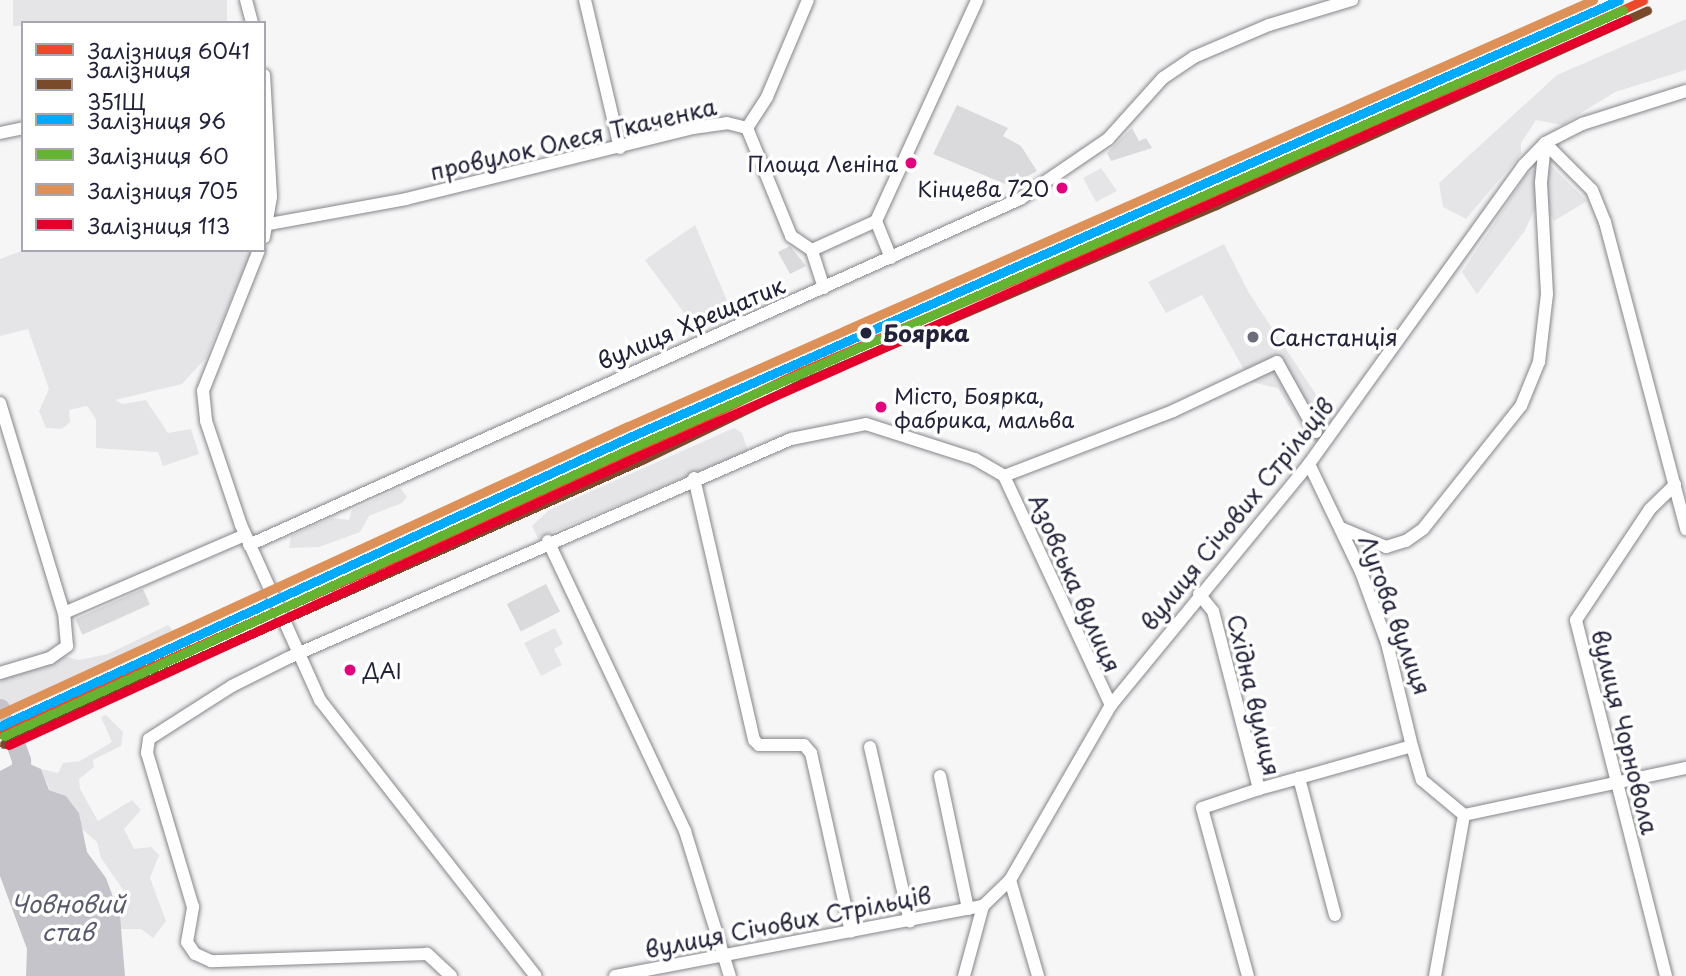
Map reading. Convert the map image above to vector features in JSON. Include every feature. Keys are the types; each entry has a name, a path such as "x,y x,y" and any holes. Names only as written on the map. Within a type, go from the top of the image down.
{"street":[{"path":"246,0 251,21"},
{"path":"585,0 620,148"},
{"name":"провулок Олеся Ткаченка","path":"269,224 290,225 620,148 693,128 727,122 747,128 767,97 808,0"},
{"path":"812,250 876,221 977,0"},
{"name":"вулиця Хрещатик","path":"64,613 247,540 824,288 1020,199 1077,163 1108,139 1163,78 1194,57 1269,25 1352,0"},
{"name":"вулиця Січових Стрільців","path":"615,976 983,906 1010,880 1111,705 1199,594 1309,464 1524,165 1545,144 1582,124 1686,91"},
{"path":"266,116 269,224 266,232"},
{"path":"0,133 21,128"},
{"path":"747,128 791,236 812,250 824,288"},
{"path":"1545,144 1567,161 1600,208 1686,529"},
{"path":"1340,528 1386,547 1406,541 1423,529 1521,406 1539,362 1545,307 1545,144"},
{"path":"876,221 891,258"},
{"path":"258,252 203,391 206,421 247,540 320,700 536,976"},
{"path":"451,976 427,954 211,961 195,954 187,942 193,906 147,753 149,739 232,686 298,654 548,541 791,439 866,424 975,459 1004,476 1173,411 1277,362 1317,432"},
{"path":"0,403 64,613 67,646 50,659 0,673"},
{"name":"Лугова вулиця","path":"1309,464 1340,528 1387,643 1422,780 1464,816"},
{"name":"Азовська вулиця","path":"1004,476 1111,705"},
{"path":"694,478 754,740 759,746 804,745 811,753 851,932"},
{"name":"вулиця Чорновола","path":"1666,976 1615,784 1576,620 1650,509 1675,485"},
{"path":"548,541 685,831 730,976"},
{"name":"Східна вулиця","path":"1199,594 1213,611 1259,789 1202,808 1248,976"},
{"path":"1259,789 1412,746"},
{"path":"870,747 910,921"},
{"path":"1435,976 1464,816 1686,768"},
{"name":"вулиця Січових Стрільців","path":"940,776 968,909"},
{"path":"1299,778 1335,915"},
{"path":"1010,880 1038,976"},
{"path":"964,976 983,906"}],"shaded area":[{"path":"13,0 227,0 227,21 21,21 21,26 13,26"},
{"path":"1686,19 1686,70 1615,92 1562,125 1536,120 1521,143 1521,154 1466,219 1443,207 1439,183 1557,75"},
{"path":"1547,162 1587,201 1554,221 1547,209 1536,207 1524,232 1477,294 1462,272 1527,174"},
{"path":"1101,168 1117,191 1096,202 1083,178"},
{"path":"695,225 728,303 690,321 645,260"},
{"name":"Санстанція","path":"1224,244 1249,293 1334,422 1320,445 1303,430 1278,388 1251,382 1202,295 1166,313 1148,282"},
{"path":"21,251 251,252 206,358 182,384 115,400 123,404 146,400 168,433 191,429 199,454 163,466 158,452 96,448 96,419 87,406 69,410 70,422 62,429 46,428 39,411 49,389 28,329 0,336 0,259"},
{"path":"734,428 742,433 748,451 538,538 532,526 549,510"},
{"path":"400,488 407,497 402,503 369,516 360,532 319,547 289,548 291,536 332,518 349,520 352,510"},
{"path":"168,625 176,634 0,716 0,677 63,656 79,660 108,654"},
{"path":"555,628 563,644 554,649 562,665 541,676 524,643"},
{"path":"106,715 123,732 121,746 93,760 94,767 79,779 80,789 98,821 132,800 141,810 124,829 134,849 151,847 159,855 150,878 166,921 153,938 141,929 121,929 113,897 124,891 101,858 97,842 82,829 79,813 66,796 50,790 41,769 58,773 63,763 80,761 112,742 101,717"}],"water":[{"name":"Човновий став","path":"21,760 41,769 49,790 66,796 79,813 87,852 106,878 120,916 125,976 26,976 27,949 0,876 0,771"}],"building":[{"path":"957,105 1008,128 1003,136 1021,146 1037,171 1010,186 933,154"},
{"path":"1132,128 1139,141 1146,138 1152,148 1111,161 1107,153"},
{"path":"790,246 806,266 790,274 778,252"},
{"path":"546,584 560,612 521,632 507,604"},
{"path":"143,589 150,605 82,635 75,619"}],"waterway":[{"path":"0,708 2,712"},
{"path":"12,735 21,760 21,786"}],"rail line":[{"name":"705","path":"0,714 628,426 1593,0"},
{"name":"96","path":"0,726 632,436 1619,0"},
{"name":"6041","path":"0,734 638,450 797,373 1212,195 1643,0"},
{"name":"60","path":"4,736 636,446 1623,10"},
{"name":"351Щ","path":"4,744 642,460 801,383 1216,205 1647,10"},
{"name":"113","path":"9,745 641,455 1627,19"}],"place":[{"name":"Площа Леніна","path":"911,163"},
{"name":"Кінцева 720","path":"1062,188"},
{"name":"Боярка","path":"866,333"},
{"name":"Санстанція","path":"1253,337"},
{"name":"Місто, Боярка, фабрика, мальва","path":"881,407"},
{"name":"ДАІ","path":"350,670"}]}
